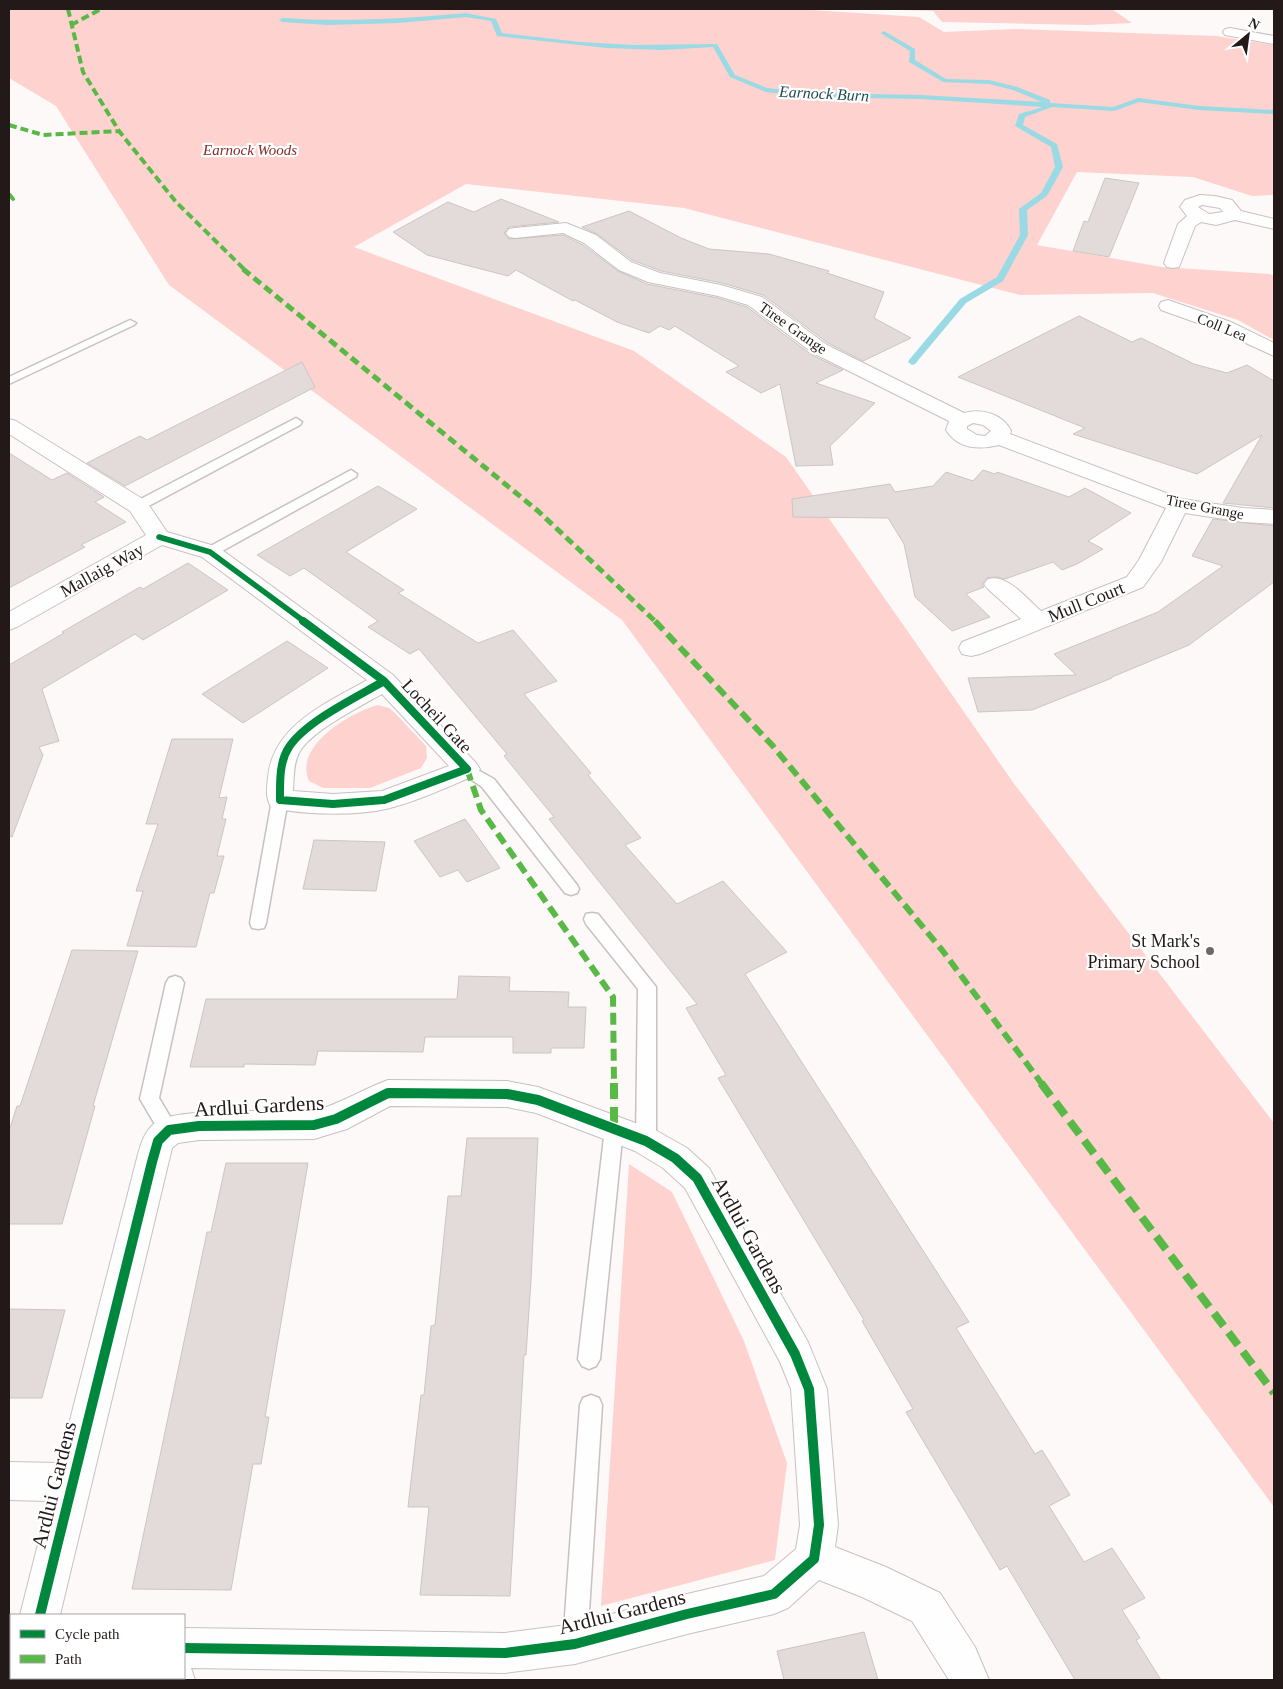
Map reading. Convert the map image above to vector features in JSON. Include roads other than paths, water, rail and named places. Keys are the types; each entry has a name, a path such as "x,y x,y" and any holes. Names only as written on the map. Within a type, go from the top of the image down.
{"street":[{"path":"1230,32 1274,40"},
{"path":"566,228 577,211"},
{"path":"1174,263 1187,224 1198,216 1218,219 1232,214 1274,224"},
{"name":"Tiree Grange","path":"515,234 540,229 566,228 590,239 625,266 655,278 721,291 755,301 820,350 962,420 975,417 995,423 1001,432 998,437 1178,505 1274,518"},
{"name":"Coll Lea","path":"1168,306 1224,326 1274,350"},
{"name":"Mallaig Way","path":"9,425 138,506 159,537 9,622"},
{"name":"Mull Court","path":"971,648 1135,582 1150,562 1178,505"},
{"name":"Locheil Gate","path":"159,537 210,552 384,681 467,770 384,800 333,804 280,800 281,772 288,748 304,731 384,681"},
{"name":"Mull Court","path":"996,584 1038,621"},
{"name":"Ardlui Gardens","path":"40,1614 152,1162 158,1141 168,1130 199,1126 314,1125 336,1119 388,1093 507,1094 538,1100 630,1135 675,1158 697,1178 795,1354 809,1389 819,1525 814,1559 774,1594 687,1614 575,1644 505,1653 185,1648"},
{"name":"Ardlui Gardens","path":"9,1482 72,1482"},
{"path":"814,1559 926,1606 961,1661 969,1680"}],"lane":[{"path":"9,380 130,323"},
{"path":"138,506 296,422"},
{"path":"210,552 351,474"},
{"path":"467,770 488,783 571,889"},
{"path":"258,923 280,800"},
{"path":"589,1359 630,1135 647,987 592,919"},
{"path":"168,1130 149,1099 176,983"},
{"name":"Ardlui Gardens","path":"575,1644 591,1405"}],"waterway":[{"name":"Earnock Burn","path":"282,20 328,23 399,21 466,15 494,20 499,35 580,44 634,47 661,48 715,45 732,76 766,90 812,95 920,97 1114,109 1138,100 1199,108 1274,112"},
{"path":"884,33 913,50 911,61 945,81 989,82 1015,88 1047,102"},
{"path":"912,362 963,301 1000,279 1024,235 1023,209 1044,194 1059,167 1054,146 1019,126 1022,116 1049,107"}],"place":[{"name":"St Mark's Primary School","path":"1210,951"}],"park label":[{"name":"Earnock Woods","path":"250,150"}]}
